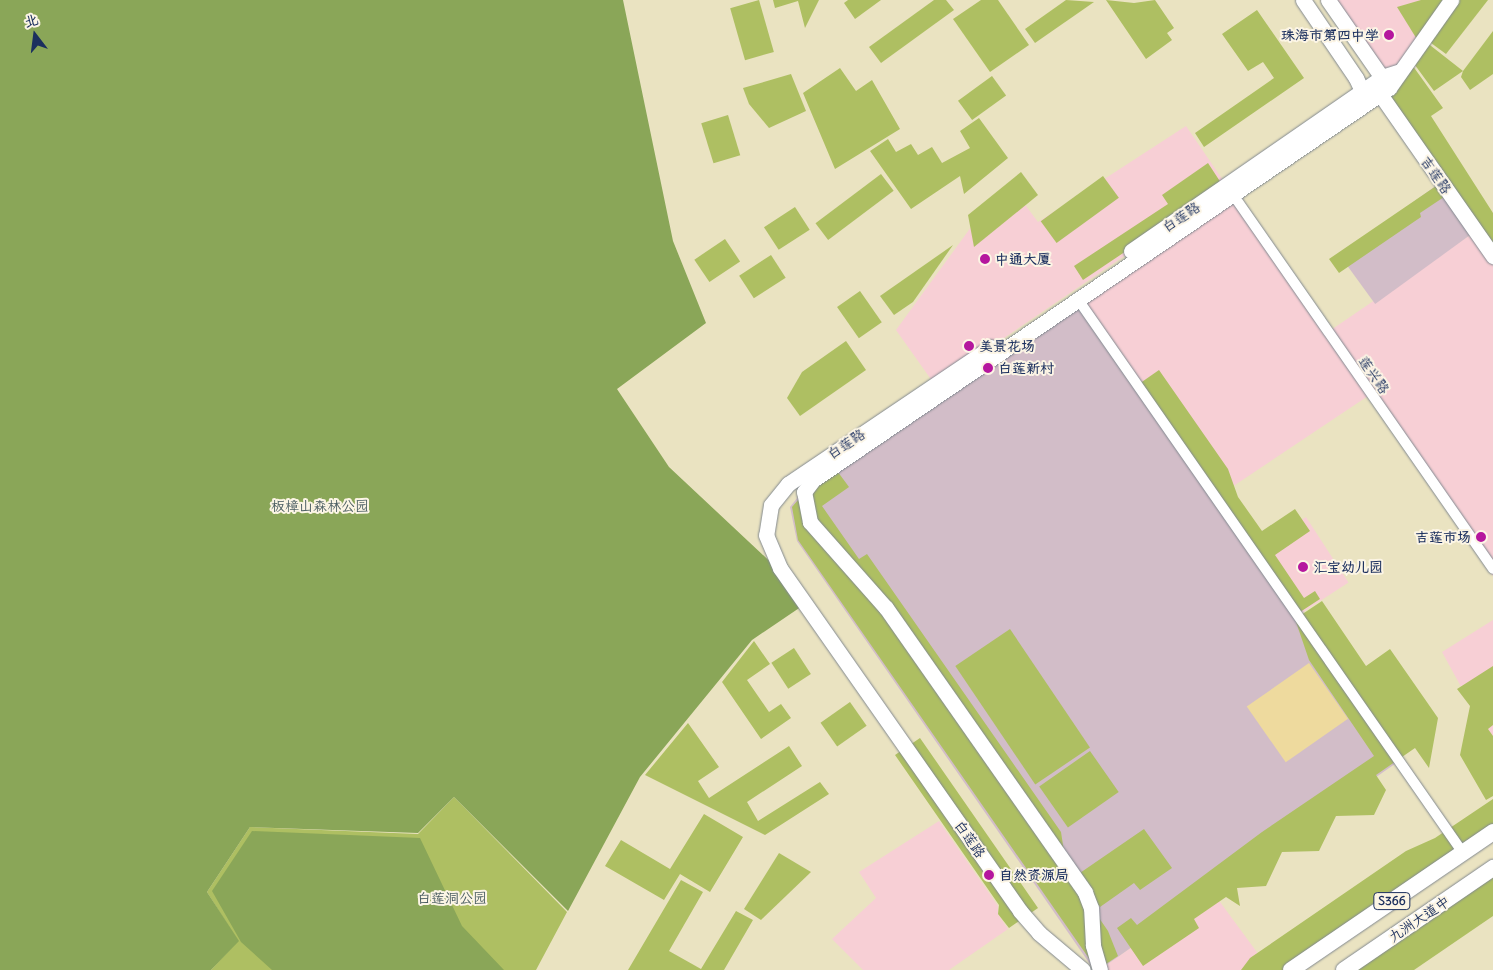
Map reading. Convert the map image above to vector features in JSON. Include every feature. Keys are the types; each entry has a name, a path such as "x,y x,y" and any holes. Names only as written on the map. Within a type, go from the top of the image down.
{"main road":[{"path":"1303,0 1356,78 1363,93 1384,87"},
{"name":"吉莲路","path":"1328,0 1493,256"},
{"name":"白莲路","path":"1100,970 1094,945 1090,903 1082,888 886,608 810,522 803,501 805,489 813,480 1077,298 1234,196 1384,87 1400,71 1451,0"},
{"name":"白莲路","path":"1083,970 1034,928 1020,911 780,568 768,544 768,514 775,498 795,478 1363,93"},
{"name":"S366","path":"1291,970 1493,832"},
{"name":"九洲大道中","path":"1344,970 1493,868"}],"street":[{"name":"莲兴路","path":"1234,196 1493,569"},
{"path":"1077,298 1463,853"}],"shaded area":[{"name":"珠海市第四中学","path":"1329,0 1451,0 1400,71 1382,76"},
{"path":"1186,126 1227,186 935,385 896,330 974,223 1017,194 1038,222"},
{"path":"1441,182 1476,231 1375,304 1340,255"},
{"path":"1234,196 1328,332 1476,231 1493,256 1493,576 1371,394 1217,497 1078,298"},
{"path":"1078,298 1402,759 1099,970 1094,970 797,541 790,507 809,483"},
{"name":"汇宝幼儿园","path":"1306,517 1348,582 1297,616 1255,550"},
{"path":"1493,620 1493,745 1442,652"},
{"path":"939,821 998,906 998,914 1008,929 949,970 863,970 832,939 876,898 859,872"},
{"path":"1212,891 1270,970 1099,970"}],"green space":[{"name":"板樟山森林公园","path":"0,0 623,0 673,241 706,323 617,389 669,467 811,600 752,640 640,777 568,911 454,797 418,833 250,827 207,892 239,941 211,970 0,970"},
{"path":"759,0 774,52 745,60 730,8"},
{"path":"773,0 819,0 805,28 798,1 775,8"},
{"path":"848,0 881,0 855,19 844,3"},
{"path":"934,0 946,0 954,10 881,63 869,47"},
{"path":"981,0 998,0 1029,45 990,72 953,19"},
{"path":"1066,0 1094,2 1035,43 1025,29"},
{"path":"1106,0 1134,3 1155,0 1174,28 1167,33 1172,40 1146,59"},
{"path":"1421,0 1448,0 1418,41 1397,7"},
{"path":"1456,0 1488,0 1446,54 1427,40"},
{"path":"1257,10 1304,78 1204,147 1195,133 1274,78 1263,62 1248,71 1222,34"},
{"path":"1493,31 1493,74 1470,90 1461,77 1463,71"},
{"path":"1426,42 1463,71 1434,91 1412,61"},
{"path":"1410,62 1443,108 1431,116 1493,213 1493,250 1383,96"},
{"path":"840,68 856,91 872,80 900,129 835,169 803,93"},
{"path":"791,74 806,111 769,128 749,104 743,88"},
{"path":"992,76 1006,95 972,120 958,101"},
{"path":"728,115 740,155 714,163 701,123"},
{"path":"979,118 1008,158 964,194 960,176 911,209 870,151 888,139 896,152 911,144 918,155 932,147 942,163 970,148 960,131"},
{"path":"1208,163 1223,186 1083,280 1074,266 1168,204 1162,195"},
{"path":"1021,172 1038,195 974,247 968,215"},
{"path":"881,174 894,191 828,240 816,223"},
{"path":"1103,176 1119,198 1057,243 1041,221"},
{"path":"1439,184 1447,195 1420,213 1421,217 1339,273 1329,259"},
{"path":"795,207 810,230 779,250 764,227"},
{"path":"725,239 740,261 709,282 694,260"},
{"path":"953,245 913,302 894,315 880,296"},
{"path":"771,255 786,278 754,298 739,276"},
{"path":"860,291 882,322 859,338 837,307"},
{"path":"846,341 866,370 800,416 787,398 802,372"},
{"path":"1159,370 1228,469 1238,497 1262,531 1295,509 1310,531 1275,555 1304,598 1315,591 1320,599 1294,616 1136,386"},
{"path":"835,468 849,487 822,506 859,559 867,554 1061,832 1067,871 1108,931 1118,956 1097,970 798,540 792,507 811,485"},
{"path":"1322,601 1366,666 1390,649 1438,718 1429,768 1415,748 1376,775 1386,790 1374,815 1336,816 1319,851 1282,852 1266,886 1237,888 1240,906 1226,897 1194,919 1199,928 1143,966 1117,928 1131,918 1137,925 1262,832 1374,756 1309,660 1295,619"},
{"path":"1010,629 1090,748 1035,784 955,666"},
{"path":"754,641 770,664 747,680 769,712 781,704 791,718 761,739 722,682"},
{"path":"794,648 811,674 788,689 771,663"},
{"path":"1493,666 1493,725 1488,729 1493,736 1493,796 1486,800 1460,755 1470,706 1457,689"},
{"path":"850,702 867,726 837,746 821,723"},
{"path":"688,723 719,767 698,781 709,798 789,746 802,766 747,802 758,821 820,782 829,794 765,835 645,775"},
{"path":"920,738 1038,908 1009,928 998,914 999,905 895,755"},
{"path":"1090,751 1119,792 1068,828 1039,787"},
{"name":"白莲洞公园","path":"454,797 567,912 536,970 211,970 238,941 207,892 250,827 418,834"},
{"path":"1493,799 1493,836 1298,970 1241,970 1250,958 1406,851 1435,838"},
{"path":"704,814 743,837 710,892 680,874 664,900 605,866 621,840 670,869"},
{"path":"1144,829 1172,868 1140,890 1134,883 1100,907 1077,875"},
{"name":"白莲洞公园","path":"252,831 420,838 462,926 504,970 272,970 241,942 212,891"},
{"path":"779,853 811,872 761,920 744,909"},
{"path":"1493,869 1493,916 1414,970 1345,970"},
{"path":"681,880 703,892 669,951 701,969 736,911 753,920 724,970 628,970"}],"sand":[{"path":"1309,663 1348,719 1286,762 1247,707"}],"place":[{"name":"珠海市第四中学","path":"1389,35"},
{"name":"中通大厦","path":"985,259"},
{"name":"美景花场","path":"969,346"},
{"name":"白莲新村","path":"988,368"},
{"name":"吉莲市场","path":"1481,537"},
{"name":"汇宝幼儿园","path":"1303,567"},
{"name":"自然资源局","path":"989,875"}]}
